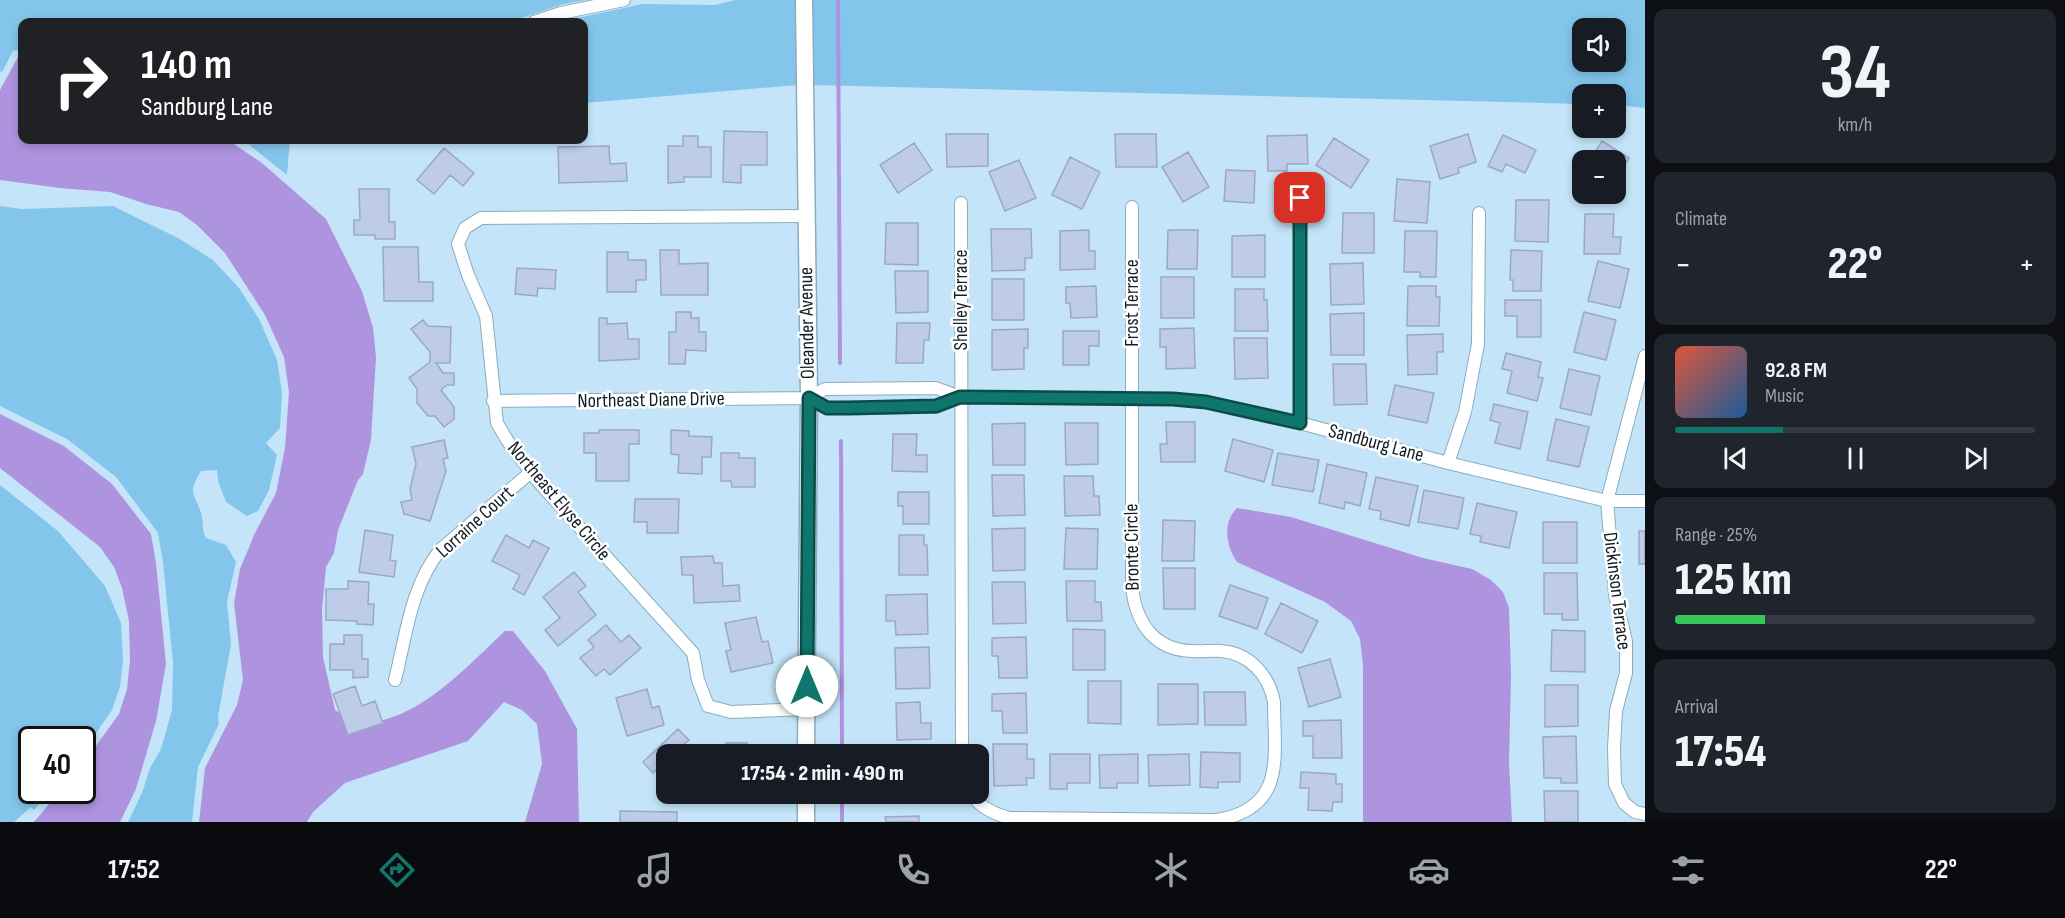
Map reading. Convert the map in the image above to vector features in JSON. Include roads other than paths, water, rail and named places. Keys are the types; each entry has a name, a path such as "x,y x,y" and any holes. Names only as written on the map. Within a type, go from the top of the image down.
{"street":[{"path":"546,18 624,0"},
{"name":"Oleander Avenue","path":"804,0 809,398 806,744"},
{"path":"1300,198 1300,423"},
{"name":"Shelley Terrace","path":"960,397 961,203"},
{"name":"Frost Terrace","path":"1131,399 1132,207"},
{"path":"1449,463 1465,412 1478,344 1479,213"},
{"name":"Northeast Elyse Circle","path":"806,216 481,218 465,228 458,244 468,275 486,316 497,423 507,440 531,472 693,653 698,680 708,706 731,712 806,710"},
{"name":"Dickinson Terrace","path":"1645,356 1607,501 1615,595 1626,641 1626,673 1616,711 1615,784 1624,803 1635,812 1645,814"},
{"name":"Sandburg Lane","path":"809,398 825,389 936,388 960,397 1173,399 1206,402 1300,423 1449,463 1607,501 1645,501"},
{"path":"960,397 962,744"},
{"name":"Sandburg Lane","path":"809,398 827,408 849,408 936,406 960,397"},
{"name":"Northeast Diane Drive","path":"494,401 809,398"},
{"name":"Bronte Circle","path":"982,804 995,814 1010,818 1217,820 1241,815 1252,808 1270,784 1274,773 1274,702 1272,691 1265,678 1248,660 1235,654 1221,651 1190,651 1162,643 1145,628 1136,610 1132,587 1131,399"},
{"name":"Lorraine Court","path":"395,680 415,599 430,561 531,472"},
{"path":"806,804 806,822"}],"waterway":[{"path":"838,0 840,363"},
{"path":"841,441 842,744"},
{"path":"842,804 842,822"}]}
